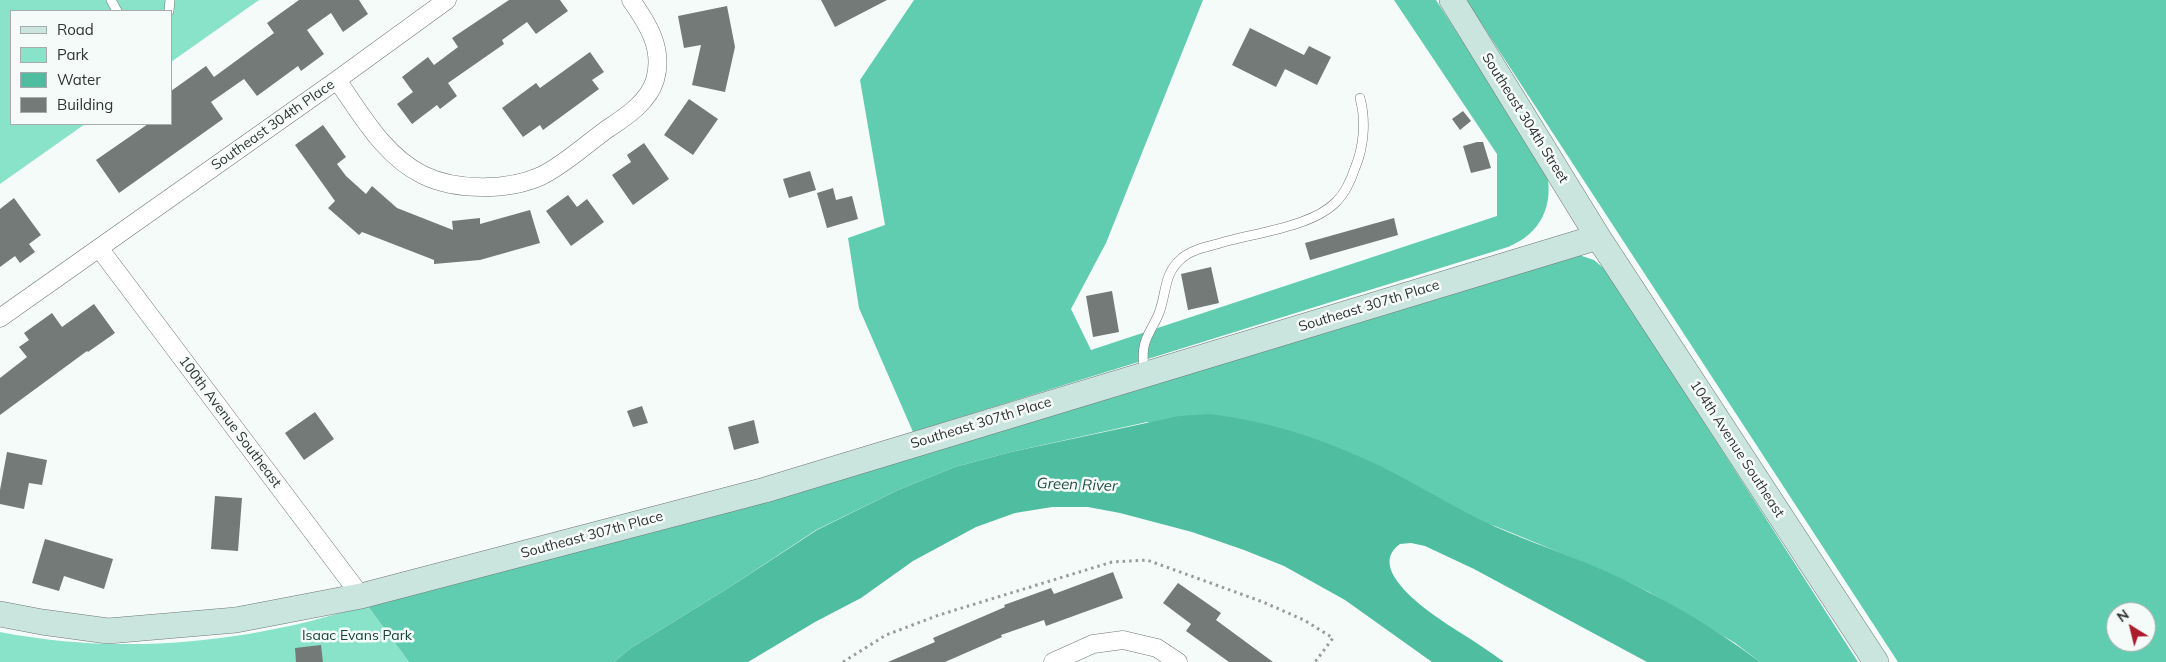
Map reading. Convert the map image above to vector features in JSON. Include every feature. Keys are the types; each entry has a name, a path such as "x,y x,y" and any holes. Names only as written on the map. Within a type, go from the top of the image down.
{"street":[{"name":"Southeast 304th Place","path":"0,318 447,0"},
{"path":"337,80 369,126 402,162 423,175 455,184 509,184 537,177 551,170 617,122 647,97 654,84 657,67 656,45 651,32 631,0"},
{"name":"Southeast 304th Street","path":"1452,0 1598,237"},
{"name":"Southeast 307th Place","path":"0,614 108,631 236,620 361,596 765,490 1598,237"},
{"name":"104th Avenue Southeast","path":"1598,237 1876,662"},
{"name":"100th Avenue Southeast","path":"99,248 361,596"},
{"path":"1052,662 1093,644 1123,640 1157,648 1178,662"}],"lane":[{"path":"1144,374 1144,346 1159,312 1167,279 1174,267 1184,257 1199,249 1309,219 1337,201 1350,182 1358,161 1364,111 1360,98"}],"path":[{"path":"843,662 886,635 939,615 1112,562 1147,560 1263,602 1304,620 1333,638 1315,662"}],"green space":[{"path":"0,0 259,0 172,61 172,10 10,10 10,125 84,125 0,184"},
{"name":"Isaac Evans Park","path":"367,605 409,662 0,662 0,632 46,639 93,643 185,642 277,629"}],"shaded area":[{"path":"914,0 1203,0 1106,243 1071,309 1091,350 1497,216 1497,154 1394,0 1436,0 1546,170 1548,183 1547,206 1537,226 1529,234 1508,247 913,432 859,308 848,238 885,225 860,80"},
{"path":"1466,0 2166,0 2166,662 1898,662"},
{"path":"1579,255 1594,260 1607,271 1858,662 1760,662 1735,643 1649,592 1600,569 1495,526 1147,422 1011,452 955,467 898,490 816,530 730,587 631,648 614,662 409,662 367,605"}],"water":[{"name":"Green River","path":"1210,414 1289,430 1365,459 1496,527 1601,569 1643,589 1703,623 1760,662 1647,662 1474,569 1425,546 1411,543 1400,544 1390,556 1391,569 1399,583 1428,611 1504,662 1432,662 1345,600 1284,566 1192,532 1120,513 1088,507 1052,507 1015,513 976,527 913,561 861,598 815,622 748,662 614,662 631,648 730,587 817,530 898,490 955,467 1011,452 1179,416"}],"building":[{"path":"299,0 359,0 368,14 343,32 331,13 307,30 324,54 301,71 298,66 257,96 244,79 211,102 223,119 119,193 96,160 147,125 172,125 172,90 206,66 214,77 274,33 267,23"},
{"path":"509,0 560,0 568,11 536,34 527,22 502,40 504,44 448,83 457,96 440,109 437,105 412,124 397,104 413,92 402,77 428,57 434,65 458,47 452,38"},
{"path":"821,0 887,0 835,27"},
{"path":"727,6 735,47 725,92 692,85 701,45 684,48 678,16"},
{"path":"1250,28 1304,55 1309,46 1331,57 1317,85 1285,69 1276,87 1232,65"},
{"path":"590,52 604,72 592,80 599,89 543,130 540,125 523,137 502,108 536,83 540,88"},
{"path":"689,99 718,119 693,155 664,135"},
{"path":"1463,111 1471,121 1460,130 1452,119"},
{"path":"323,125 346,157 337,164 346,176 366,194 372,186 397,208 453,230 452,221 480,218 480,224 530,210 540,243 480,260 434,264 434,260 362,232 359,235 328,208 335,201 295,145"},
{"path":"1483,142 1491,168 1471,173 1463,146"},
{"path":"644,143 669,179 633,205 612,175 631,162 627,155"},
{"path":"810,171 816,190 789,198 783,179"},
{"path":"833,188 836,200 852,196 858,219 827,228 817,193"},
{"path":"568,195 577,207 587,199 604,222 571,246 546,211"},
{"path":"14,198 41,235 29,244 35,252 20,263 15,256 0,267 0,209"},
{"path":"1394,218 1398,235 1310,260 1305,243"},
{"path":"1211,267 1219,303 1188,310 1181,274"},
{"path":"1112,291 1119,332 1093,337 1086,296"},
{"path":"94,304 115,333 87,351 0,415 0,378 27,357 19,347 29,340 24,333 52,313 62,327"},
{"path":"642,406 648,423 633,427 627,411"},
{"path":"315,412 334,439 304,460 285,433"},
{"path":"754,420 759,443 734,450 728,427"},
{"path":"7,452 47,460 42,485 29,483 24,509 0,504 0,490"},
{"path":"215,496 242,498 238,551 211,549"},
{"path":"45,539 113,559 104,589 64,576 59,591 32,583"},
{"path":"1113,572 1123,598 1046,626 1044,620 1001,635 1002,637 945,662 888,662 935,642 933,638 1005,607 1004,605 1051,588 1054,594"},
{"path":"1178,583 1221,613 1216,620 1273,662 1229,662 1186,631 1191,624 1163,603"},
{"path":"321,645 323,662 296,662 295,648"}]}
